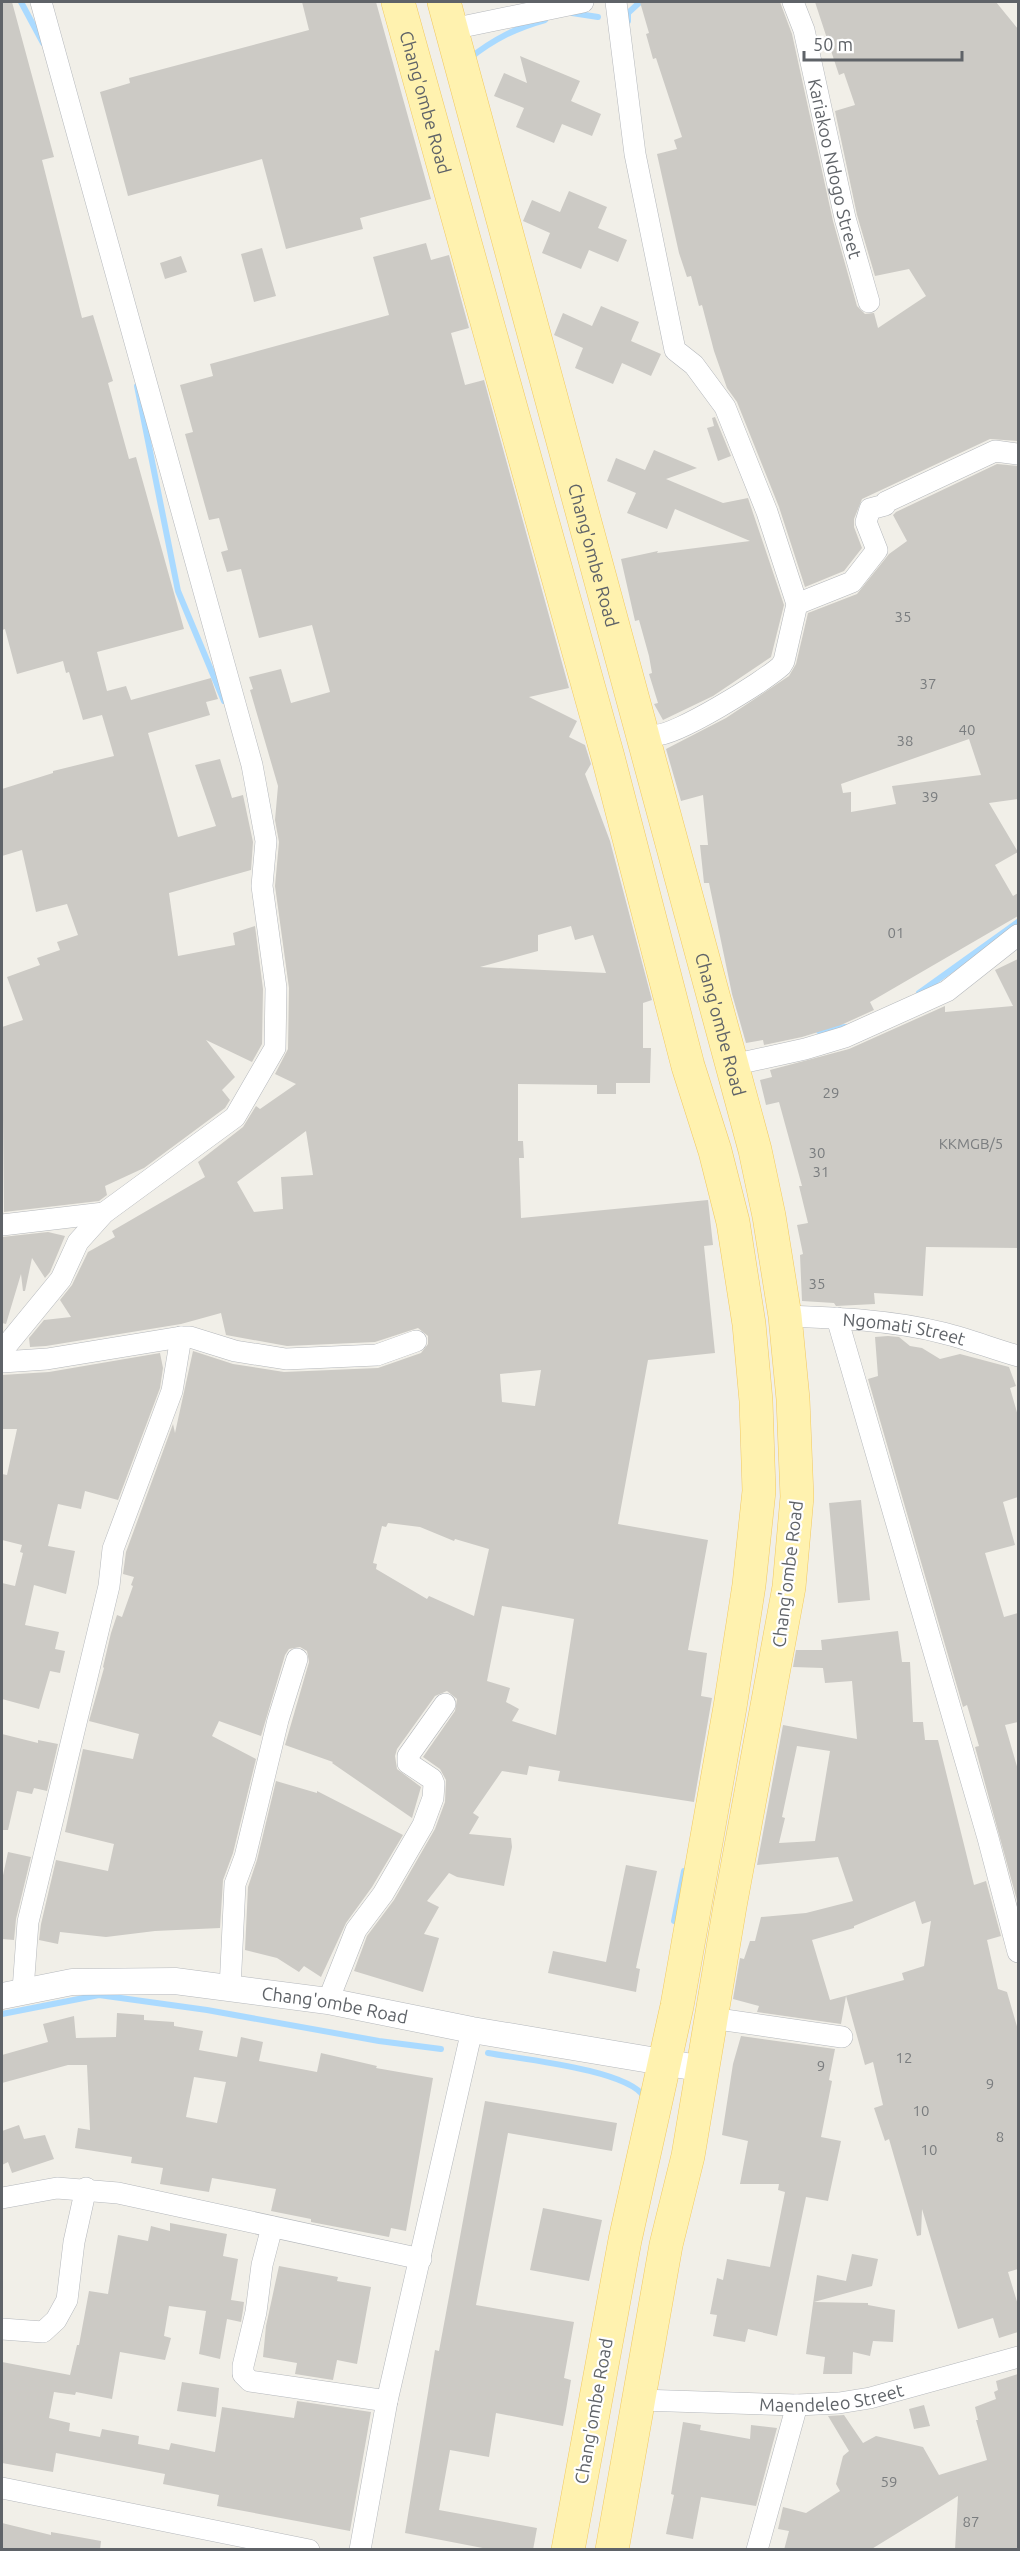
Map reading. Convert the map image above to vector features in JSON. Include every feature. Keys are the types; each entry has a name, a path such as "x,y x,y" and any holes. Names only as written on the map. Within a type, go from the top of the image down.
{"main road":[{"name":"Chang'ombe Road","path":"398,2 608,757 688,1066 715,1151 733,1222 749,1324 756,1401 759,1491 749,1585 730,1707 666,2062 644,2147 625,2240 568,2550"},
{"name":"Chang'ombe Road","path":"448,15 732,1065 767,1205 785,1316 793,1399 797,1497 789,1587 711,2018 704,2069 688,2156 666,2245 612,2550"}],"street":[{"path":"2,1351 61,1279 78,1242 104,1213 235,1117 275,1048 276,988 262,886 266,841 252,765 42,2"},
{"path":"448,15 583,2"},
{"path":"616,2 635,154 675,350 694,365 725,407 767,512 797,604 781,666 739,695 678,729 655,735"},
{"name":"Kariakoo Ndogo Street","path":"793,2 804,30 845,218 869,302"},
{"path":"797,604 852,582 877,550 866,522 870,509 880,508 886,502 995,451 1018,454"},
{"path":"732,1065 805,1049 845,1037 947,991 1018,935"},
{"path":"2,1225 104,1213"},
{"path":"66,1216 78,1242"},
{"name":"Ngomati Street","path":"785,1316 837,1318 915,1327 944,1333 1018,1356"},
{"path":"837,1318 988,1838 1018,1952"},
{"path":"12,1993 109,1586 113,1549 172,1391 181,1337"},
{"path":"2,1362 47,1359 181,1337 190,1337 235,1352 286,1359 377,1355 416,1341"},
{"path":"230,1989 235,1884 244,1857 278,1720 297,1659"},
{"path":"328,2001 356,1930 383,1894 434,1798 432,1779 408,1763 408,1756 445,1704"},
{"name":"Chang'ombe Road","path":"12,1993 72,1982 175,1981 328,2001 472,2030 704,2069"},
{"path":"711,2018 842,2037"},
{"path":"360,2550 387,2401 472,2030"},
{"path":"2,2198 57,2188 86,2188 421,2259"},
{"path":"2,2329 43,2332 56,2320 67,2300 74,2242 86,2188"},
{"path":"272,2227 262,2265 256,2312 243,2374 250,2381 387,2401"},
{"name":"Maendeleo Street","path":"640,2400 797,2405 839,2403 870,2398 1018,2357"},
{"path":"757,2550 797,2405"},
{"path":"2,2488 309,2550"}],"building":[{"path":"2,2 12,2 54,157 42,160 82,318 93,315 113,381 108,383 129,459 136,457 184,629 97,652 107,691 126,686 131,700 211,678 218,699 206,702 210,715 148,733 178,837 216,826 195,765 220,759 232,798 243,795 253,842 251,870 169,893 178,956 235,945 233,933 255,926 263,989 262,1044 252,1062 206,1040 235,1077 222,1090 230,1100 225,1108 144,1168 105,1186 107,1195 99,1201 4,1212 2,1027 23,1020 7,977 40,965 37,958 60,950 57,942 78,935 67,904 36,912 22,850 2,856 2,789 53,773 53,771 114,756 102,715 83,720 69,672 66,673 63,661 17,674 5,629 2,630"},
{"path":"302,2 376,2 431,199 360,218 363,229 286,249 262,159 128,196 100,92 130,83 129,78 309,30"},
{"path":"640,2 780,2 792,34 833,221 857,306 865,314 874,313 878,328 926,296 909,269 875,276 857,215 835,111 855,105 844,73 839,75 815,2 996,2 1018,29 1018,441 990,439 862,499 854,519 854,527 862,548 844,571 805,587 779,507 737,402 727,388 702,305 699,306 691,276 687,277 679,253 657,154 677,149 674,140 682,137 656,58 653,59 646,34 649,33"},
{"path":"520,56 580,81 571,101 601,114 592,136 562,124 554,143 516,127 524,108 494,96 504,73 527,83"},
{"path":"569,191 607,207 598,228 627,240 618,262 589,250 581,269 542,253 550,233 523,221 532,200 560,212"},
{"path":"426,243 431,260 449,255 469,328 451,333 465,385 484,380 569,688 529,697 577,721 569,737 585,745 591,764 585,774 610,841 652,1000 643,1003 643,1048 651,1048 650,1083 616,1083 616,1094 597,1094 597,1085 518,1084 518,1141 523,1141 524,1158 519,1158 521,1218 708,1200 713,1245 704,1246 715,1353 648,1360 618,1524 708,1540 688,1650 707,1653 701,1696 712,1698 694,1802 558,1781 560,1771 529,1766 527,1775 502,1771 473,1813 479,1817 469,1834 511,1838 512,1847 504,1886 457,1877 449,1873 427,1901 439,1907 424,1934 439,1938 423,1992 354,1971 367,1936 394,1900 435,1829 445,1802 446,1780 440,1769 423,1757 455,1711 457,1699 447,1691 435,1696 397,1749 395,1756 397,1769 421,1787 412,1818 333,1762 285,1745 309,1662 307,1651 300,1647 289,1649 285,1655 261,1736 219,1721 212,1736 256,1759 233,1853 223,1880 220,1928 155,1931 106,1937 60,1932 58,1944 39,1940 56,1860 108,1871 114,1844 65,1832 83,1749 133,1759 139,1734 89,1721 111,1633 117,1615 122,1617 133,1586 131,1585 134,1577 123,1574 126,1552 173,1424 175,1433 193,1351 233,1364 284,1372 378,1368 421,1353 428,1344 428,1336 418,1328 375,1342 287,1346 226,1335 221,1313 181,1324 46,1346 30,1347 29,1338 44,1320 71,1317 60,1300 72,1285 88,1252 115,1237 112,1231 205,1177 198,1162 243,1127 256,1106 260,1109 296,1084 275,1074 288,1049 289,988 275,886 279,842 275,820 278,786 250,690 253,689 249,677 281,669 291,703 330,692 312,625 259,638 241,569 227,572 221,552 228,550 219,518 209,520 185,434 193,432 180,385 213,376 210,364 389,315 373,257","holes":["571,926 575,940 593,935 606,973 480,967 538,951 538,935","306,1131 313,1175 281,1177 283,1209 254,1212 237,1182","541,1370 535,1406 502,1402 500,1374","388,1523 420,1527 454,1541 455,1539 489,1549 474,1616 429,1596 427,1599 376,1569 377,1564 373,1563 382,1526 386,1527","502,1606 574,1619 556,1735 512,1721 519,1709 506,1702 510,1688 487,1681"]},
{"path":"262,248 276,296 254,302 241,254"},
{"path":"181,256 187,272 165,279 160,263"},
{"path":"601,306 639,322 631,341 661,354 651,376 622,363 613,384 575,368 583,348 554,335 563,313 592,326"},
{"path":"715,417 731,456 718,461 707,428 714,426 712,418"},
{"path":"654,450 697,468 666,479 723,503 748,498 784,605 771,657 713,696 663,720 654,704 658,703 649,674 652,673 649,656 639,620 635,621 621,559 658,551 657,553 750,541 675,509 667,529 627,513 636,493 607,481 616,458 645,470"},
{"path":"997,464 1018,466 1018,799 989,803 1018,852 995,865 1013,896 1018,893 1018,916 870,1002 874,1010 841,1025 802,1037 764,1045 763,1040 746,1043 732,994 709,883 704,883 700,845 708,845 703,795 681,801 666,749 726,718 789,676 796,664 808,613 857,594 889,554 907,541 893,515","holes":["969,739 981,775 892,786 896,804 851,812 851,792 843,793 841,784"]},
{"path":"1018,959 1018,1248 926,1247 923,1296 874,1293 875,1304 836,1306 834,1303 802,1301 800,1255 803,1254 797,1225 808,1223 799,1186 802,1186 779,1102 766,1105 760,1080 772,1077 770,1070 849,1049 945,1006 945,1012 1013,1006 995,970"},
{"path":"48,1232 65,1236 50,1272 45,1278 32,1258 25,1291 23,1291 21,1274 6,1324 2,1323 2,1237"},
{"path":"875,1337 899,1337 910,1346 922,1348 940,1359 960,1354 1009,1367 1016,1386 1010,1388 1018,1416 1018,1497 1003,1502 1015,1545 985,1553 1004,1617 1018,1613 1018,1722 1005,1725 1018,1770 1018,1904 975,1747 979,1746 967,1705 963,1707 868,1379 878,1376"},
{"path":"160,1353 163,1368 160,1388 118,1500 85,1491 81,1509 58,1504 48,1546 75,1551 66,1594 34,1585 25,1625 59,1632 55,1649 65,1651 60,1673 50,1671 39,1709 2,1699 2,1583 15,1586 23,1553 20,1552 22,1545 2,1540 2,1474 7,1475 17,1429 2,1429 2,1375 49,1372"},
{"path":"861,1500 870,1600 838,1603 829,1503"},
{"path":"898,1631 902,1662 910,1662 913,1722 923,1722 925,1740 938,1740 974,1885 986,1881 1001,1936 987,1940 998,1989 1007,1992 1018,2030 1018,2269 1008,2272 1018,2305 1018,2332 999,2338 993,2318 958,2329 922,2209 921,2235 917,2236 889,2139 885,2141 874,2108 883,2105 873,2062 865,2065 846,1996 841,2024 757,2012 759,2006 733,1999 740,1958 744,1959 750,1941 755,1941 761,1917 806,1913 853,1901 838,1857 757,1865 783,1725 857,1739 852,1681 825,1683 823,1668 793,1667 796,1650 822,1650 821,1640","holes":["797,1746 830,1751 815,1841 779,1843","915,1901 922,1924 931,1921 924,1966 902,1973 904,1980 830,2000 812,1940 854,1928 854,1926"]},
{"path":"2,1734 38,1743 38,1740 58,1744 47,1791 34,1788 32,1794 17,1791 8,1830 2,1830"},
{"path":"276,1781 317,1793 317,1791 403,1835 372,1887 346,1923 321,1977 304,1966 299,1972 277,1958 245,1950 248,1887 257,1860"},
{"path":"8,1852 31,1857 16,1919 14,1940 2,1939 2,1880"},
{"path":"626,1865 657,1871 636,1968 640,1969 636,1992 548,1973 553,1951 606,1962"},
{"path":"117,2013 144,2015 144,2020 174,2022 174,2026 203,2031 199,2050 237,2057 241,2037 263,2042 259,2061 317,2072 321,2053 377,2066 376,2068 433,2078 406,2231 391,2228 389,2237 311,2222 311,2219 271,2211 276,2189 212,2178 209,2192 160,2184 163,2168 131,2163 132,2157 75,2148 78,2128 90,2130 87,2065 68,2065 2,2083 2,2055 48,2042 43,2024 74,2016 76,2038 116,2037","holes":["194,2077 226,2082 217,2123 186,2117"]},
{"path":"741,2036 835,2049 829,2080 832,2081 821,2137 841,2141 828,2201 806,2197 777,2336 748,2329 745,2342 713,2336 717,2315 710,2314 717,2278 723,2280 727,2259 770,2267 785,2192 778,2190 779,2184 740,2184 748,2141 722,2135 733,2064"},
{"path":"485,2101 617,2123 612,2151 508,2133 476,2305 574,2322 564,2378 571,2380 566,2410 563,2426 496,2413 489,2457 450,2450 439,2510 537,2528 533,2550 493,2550 405,2533 435,2350 439,2351"},
{"path":"19,2125 24,2139 45,2135 54,2159 12,2173 8,2162 2,2165 2,2131"},
{"path":"543,2208 602,2220 589,2281 530,2270"},
{"path":"170,2223 227,2234 223,2256 238,2259 231,2300 244,2302 241,2322 227,2319 220,2359 199,2354 206,2311 169,2306 164,2336 171,2338 165,2360 120,2352 112,2399 76,2392 75,2395 54,2392 49,2418 70,2423 69,2431 100,2437 102,2429 139,2436 138,2444 169,2450 171,2443 215,2452 222,2407 294,2418 297,2401 371,2412 350,2531 217,2506 219,2495 163,2484 165,2474 56,2453 53,2472 2,2463 2,2362 70,2375 77,2345 79,2345 89,2291 108,2294 118,2235 148,2241 151,2226 170,2231"},
{"path":"852,2254 878,2259 872,2286 814,2302 868,2303 868,2305 895,2310 893,2342 873,2341 870,2356 853,2352 852,2374 823,2374 825,2357 806,2354 817,2275 846,2281"},
{"path":"279,2266 338,2277 337,2281 371,2287 357,2364 337,2360 333,2380 295,2374 297,2363 263,2357 266,2326"},
{"path":"1018,2374 1018,2550 955,2550 958,2496 870,2550 784,2550 789,2531 778,2529 783,2507 806,2513 840,2491 836,2484 843,2456 849,2451 828,2416 844,2415 863,2443 876,2436 923,2447 939,2475 987,2460 976,2420 978,2420 975,2407 996,2399 994,2392 998,2390 996,2381"},
{"path":"182,2382 219,2388 216,2417 177,2411"},
{"path":"924,2405 930,2426 914,2429 909,2409"},
{"path":"683,2422 701,2425 700,2430 750,2439 751,2425 777,2428 756,2506 701,2497 693,2539 666,2534 674,2495 671,2494"},
{"path":"2,2523 51,2535 51,2532 101,2541 100,2550 2,2550"}],"waterway":[{"path":"21,2 43,43"},
{"path":"628,21 628,13 640,2"},
{"path":"572,13 598,17"},
{"path":"470,58 506,35 545,20"},
{"path":"137,386 178,591 224,701"},
{"path":"919,993 1018,922"},
{"path":"819,1031 845,1027"},
{"path":"674,1921 684,1871"},
{"path":"2,2014 99,1995 207,2010 379,2041 441,2049"},
{"path":"488,2053 548,2062 597,2073 634,2088 644,2097"}]}
